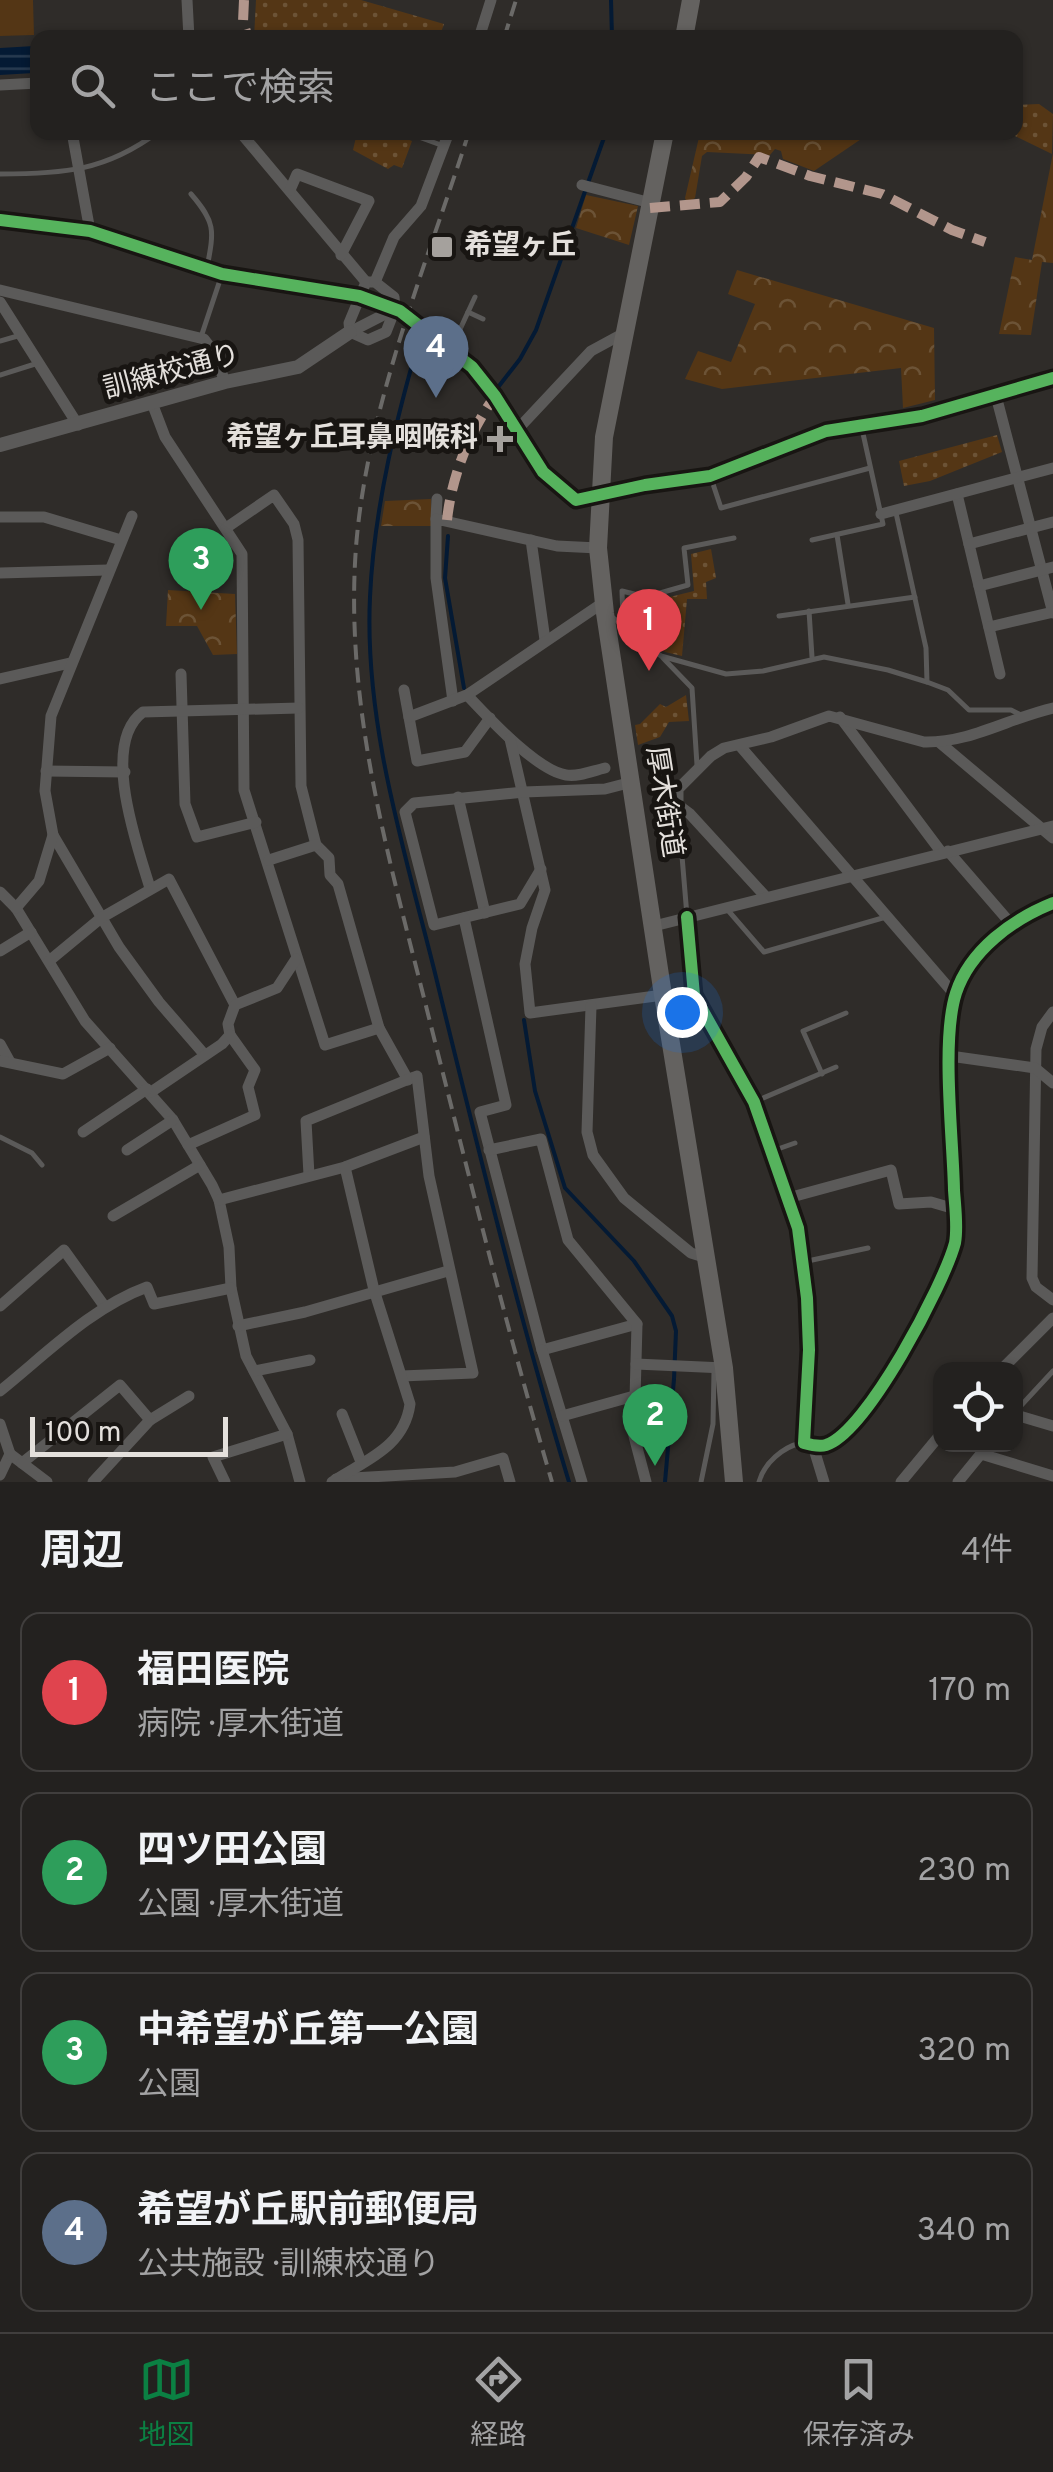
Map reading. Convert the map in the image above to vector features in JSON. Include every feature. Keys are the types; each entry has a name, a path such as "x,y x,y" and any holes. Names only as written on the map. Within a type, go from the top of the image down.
{"main road":[{"path":"685,30 691,0"},
{"name":"厚木街道","path":"663,140 604,437 598,548 604,608 706,1258 734,1482"}],"street":[{"path":"187,0 189,30"},
{"path":"482,30 491,0"},
{"path":"0,85 30,83"},
{"path":"73,140 90,231"},
{"path":"247,140 340,255 394,297 394,309"},
{"path":"394,309 350,332 359,296 394,237 421,206 447,140"},
{"path":"290,190 297,174 369,201 340,255"},
{"path":"582,185 651,203"},
{"path":"0,220 90,231 222,274 359,296 394,309 474,370 543,472 576,500 710,476 804,438 922,416 1053,378"},
{"path":"0,290 200,338 214,352 224,382"},
{"path":"0,302 78,425"},
{"name":"訓練校通り","path":"0,445 224,382 298,367 350,332"},
{"path":"517,430 591,351 626,332"},
{"path":"989,627 1053,612 1047,569 1030,528 995,392"},
{"path":"152,403 166,437 242,554 244,790 324,1045 379,1028"},
{"path":"881,514 1053,468"},
{"path":"957,494 1000,674"},
{"path":"226,528 274,496 294,524 298,540 301,786 316,845 329,858 330,874 338,884 379,1028 416,1076 448,1271 472,1373 402,1376"},
{"path":"437,499 436,578 453,701"},
{"path":"132,516 51,716 45,791 53,835 102,918 158,1002 204,1054"},
{"path":"0,517 44,518 121,540"},
{"path":"436,519 557,546 598,548"},
{"path":"969,544 1053,522"},
{"path":"531,540 545,640"},
{"path":"980,586 1047,569"},
{"path":"0,573 108,570"},
{"path":"409,717 467,696 545,640 604,608"},
{"path":"0,679 70,663"},
{"path":"181,674 185,804 198,837 256,822"},
{"path":"404,690 417,761 466,752 490,718"},
{"path":"467,696 510,739 559,773 578,775 605,768"},
{"path":"150,888 126,809 124,733 133,719 143,712 299,708"},
{"path":"766,897 678,805 678,788 724,748 829,716 906,738 962,740 1021,715 1053,708"},
{"path":"840,718 945,852 1012,925"},
{"path":"510,739 545,890 525,964 530,1014 663,994"},
{"path":"939,742 1050,831"},
{"path":"740,746 956,995"},
{"path":"46,772 125,772"},
{"path":"541,869 520,904 434,925 405,812 414,803 458,797 605,790 632,782"},
{"path":"458,797 485,913"},
{"path":"654,926 945,852 1050,831"},
{"path":"16,908 40,880 53,835"},
{"path":"268,860 316,845"},
{"path":"48,961 102,918 170,879 235,1005 228,1024 230,1035 255,1070 248,1087 255,1116 188,1145"},
{"path":"0,892 16,908 85,1021 172,1120 219,1200 229,1247 231,1288 246,1356 287,1434 300,1482"},
{"path":"809,1444 826,1445 838,1438 881,1390 956,1241 950,1056 956,995 976,956 1012,925 1053,902"},
{"path":"688,916 694,995 754,1102 788,1198 803,1262 809,1350 809,1444 824,1482"},
{"path":"464,918 506,1105 480,1112 542,1350 582,1482"},
{"path":"0,950 31,932"},
{"path":"235,1005 277,988 296,959"},
{"path":"592,1006 587,1132 594,1155 624,1198 691,1253 706,1258"},
{"path":"1053,1012 1042,1027 1035,1068 1032,1278 1036,1287 1053,1300"},
{"path":"83,1132 222,1044 230,1035"},
{"path":"0,1044 5,1062 63,1074 110,1048"},
{"path":"950,1056 1035,1068 1053,1083"},
{"path":"309,1175 306,1121 416,1076"},
{"path":"126,1150 172,1120"},
{"path":"219,1200 345,1166 424,1137"},
{"path":"489,1150 541,1139 568,1240 637,1324 634,1436 646,1482"},
{"path":"113,1216 200,1165"},
{"path":"334,1481 384,1451 402,1434 410,1404 374,1290 345,1166"},
{"path":"788,1198 891,1170 899,1204 931,1202 955,1210"},
{"path":"0,1306 64,1250 105,1307"},
{"path":"238,1326 305,1312 448,1271"},
{"path":"0,1391 105,1307 147,1286 154,1304 231,1288"},
{"path":"1009,1362 1053,1318"},
{"path":"542,1350 637,1324"},
{"path":"254,1372 310,1360"},
{"path":"636,1364 719,1368"},
{"path":"22,1463 120,1385 150,1420"},
{"path":"92,1482 150,1420 189,1396"},
{"path":"562,1416 634,1396"},
{"path":"342,1414 362,1462"},
{"path":"1023,1416 1053,1426"},
{"path":"0,1424 10,1454 47,1482"},
{"path":"226,1482 213,1458 287,1434"},
{"path":"901,1482 933,1443"},
{"path":"958,1482 983,1452"},
{"path":"990,1452 1053,1476"},
{"path":"0,1475 10,1454"},
{"path":"334,1481 455,1472 503,1458 510,1482"}],"lane":[{"path":"0,174 78,170 120,158 146,140"},
{"path":"428,140 445,146"},
{"path":"191,194 209,215 212,242 207,269"},
{"path":"200,338 222,274"},
{"path":"451,349 475,297"},
{"path":"468,312 483,319"},
{"path":"0,341 21,335"},
{"path":"0,375 39,363"},
{"path":"812,540 883,524 862,426"},
{"path":"710,476 720,508 870,468"},
{"path":"896,510 926,648 928,682"},
{"path":"837,535 848,604"},
{"path":"623,622 622,591 646,596 688,586 684,548 734,538"},
{"path":"779,616 916,596"},
{"path":"604,608 692,688 697,770"},
{"path":"809,611 812,658"},
{"path":"661,656 726,674 763,671 812,658 868,665 948,690 969,710 1011,710 1021,715"},
{"path":"678,805 688,916"},
{"path":"725,907 764,952 888,916"},
{"path":"822,1074 803,1031 846,1014"},
{"path":"754,1102 836,1068"},
{"path":"0,1136 32,1153 42,1165"},
{"path":"772,1151 795,1143"},
{"path":"803,1262 868,1248"},
{"path":"701,1482 719,1368"},
{"path":"1023,1406 1053,1371"},
{"path":"759,1482 761,1474 784,1448 809,1444"}],"green space":[{"path":"0,0 33,0 34,30 30,30 30,35 0,36"},
{"path":"256,0 361,0 444,24 442,30 254,30"},
{"path":"1039,104 1053,114 1052,154 1023,140 1023,105"},
{"path":"355,140 412,141 402,168 394,165 388,169 353,150"},
{"path":"698,140 860,140 814,171 783,159 781,151 775,149 770,155 707,152 702,156 695,198 687,203"},
{"path":"1053,153 1053,263 1042,262 1031,335 999,334 1015,257 1032,260"},
{"path":"586,195 638,206 629,245 576,228"},
{"path":"737,270 934,328 935,400 903,408 901,368 722,389 685,379 698,351 731,362 755,304 728,294"},
{"path":"997,435 1002,452 930,481 904,486 899,461"},
{"path":"431,499 431,526 381,526 385,501"},
{"path":"711,549 716,578 706,582 707,599 687,599 682,656 665,652 640,632 649,621 641,604 694,591 691,554"},
{"path":"168,590 235,594 237,654 213,655 197,626 166,626"},
{"path":"686,695 689,721 669,722 660,737 638,745 635,725 660,704 666,707"}],"water":[{"path":"30,46 30,73 0,75 0,48"}],"waterway":[{"path":"611,0 612,30"},
{"path":"499,386 536,330 603,140"},
{"path":"422,330 396,428 376,529 370,597 373,691 399,832 498,1227 569,1482"},
{"path":"448,536 445,578 464,688"},
{"path":"524,1020 535,1091 565,1188 634,1261 672,1316 676,1331 674,1379 665,1482"}],"railway":[{"path":"507,30 516,0"},
{"path":"466,140 401,337 372,442 356,547 357,668 386,846 519,1368 552,1482"}],"marked path":[{"path":"244,0 246,30"},
{"path":"650,208 720,202 746,177 759,157 810,176 882,194 952,230 985,242"},
{"path":"447,520 463,455 495,396"}],"cycle path":[{"path":"0,220 90,231 222,274 359,296 400,311 472,367 543,472 576,500 710,476 826,431 922,416 1053,378"},
{"path":"687,917 694,995 754,1102 798,1228 809,1350 804,1443 821,1446 843,1434 882,1386 920,1322 955,1243 949,1036 956,993 982,950 1008,927 1053,903"}],"place":[{"name":"希望ヶ丘","path":"442,247"},
{"name":"希望が丘駅前郵便局","path":"436,398"},
{"name":"希望ヶ丘耳鼻咽喉科","path":"500,439"},
{"name":"中希望が丘第一公園","path":"201,610"},
{"name":"福田医院","path":"649,671"},
{"name":"四ツ田公園","path":"655,1466"}]}
